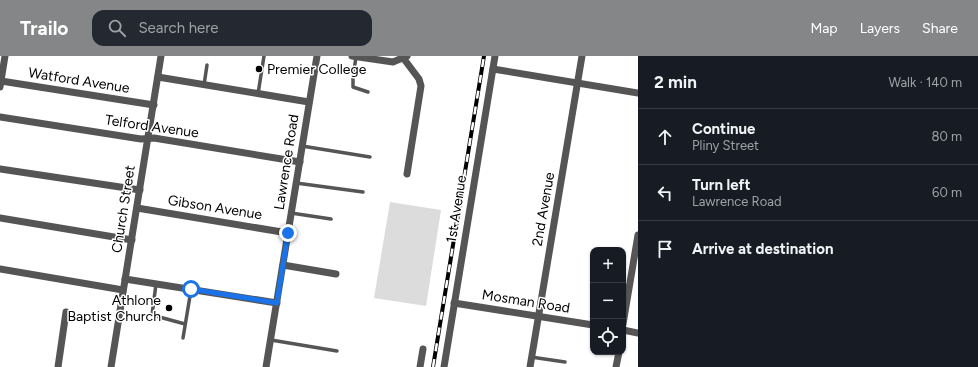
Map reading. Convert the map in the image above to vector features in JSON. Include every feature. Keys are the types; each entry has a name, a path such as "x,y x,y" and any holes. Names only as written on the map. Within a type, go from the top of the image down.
{"street":[{"path":"0,84 5,56"},
{"name":"Church Street","path":"111,367 161,56"},
{"name":"Lawrence Road","path":"266,367 317,56"},
{"path":"354,56 390,62 406,57 422,86 408,174"},
{"name":"1st Avenue","path":"444,367 495,56"},
{"name":"2nd Avenue","path":"530,367 537,316 582,56"},
{"path":"493,69 638,93"},
{"path":"158,77 309,102"},
{"name":"Watford Avenue","path":"0,84 154,105"},
{"name":"Telford Avenue","path":"0,117 300,162"},
{"path":"0,168 140,190"},
{"name":"Gibson Avenue","path":"137,208 288,233"},
{"path":"0,218 132,240"},
{"path":"624,319 638,235"},
{"path":"283,265 336,274"},
{"path":"0,269 123,290"},
{"path":"125,279 277,303"},
{"name":"Mosman Road","path":"454,303 590,325"},
{"path":"58,367 66,312"},
{"path":"626,331 638,333"},
{"path":"420,367 423,349"},
{"path":"616,367 618,355"}],"lane":[{"path":"258,94 264,56"},
{"path":"354,56 353,86 368,92"},
{"path":"204,85 207,65"},
{"path":"302,146 370,157"},
{"path":"296,182 364,192"},
{"path":"291,213 331,219"},
{"path":"156,284 152,315 186,324"},
{"path":"183,338 191,289"},
{"path":"271,340 337,351"},
{"path":"531,357 565,362"}],"shaded area":[{"path":"390,202 441,210 426,306 374,298"}],"railway":[{"path":"433,367 484,56"}],"place":[{"name":"Premier College","path":"259,69"},
{"name":"Athlone Baptist Church","path":"169,308"}],"route":[{"path":"191,289 277,303 288,233"}]}
